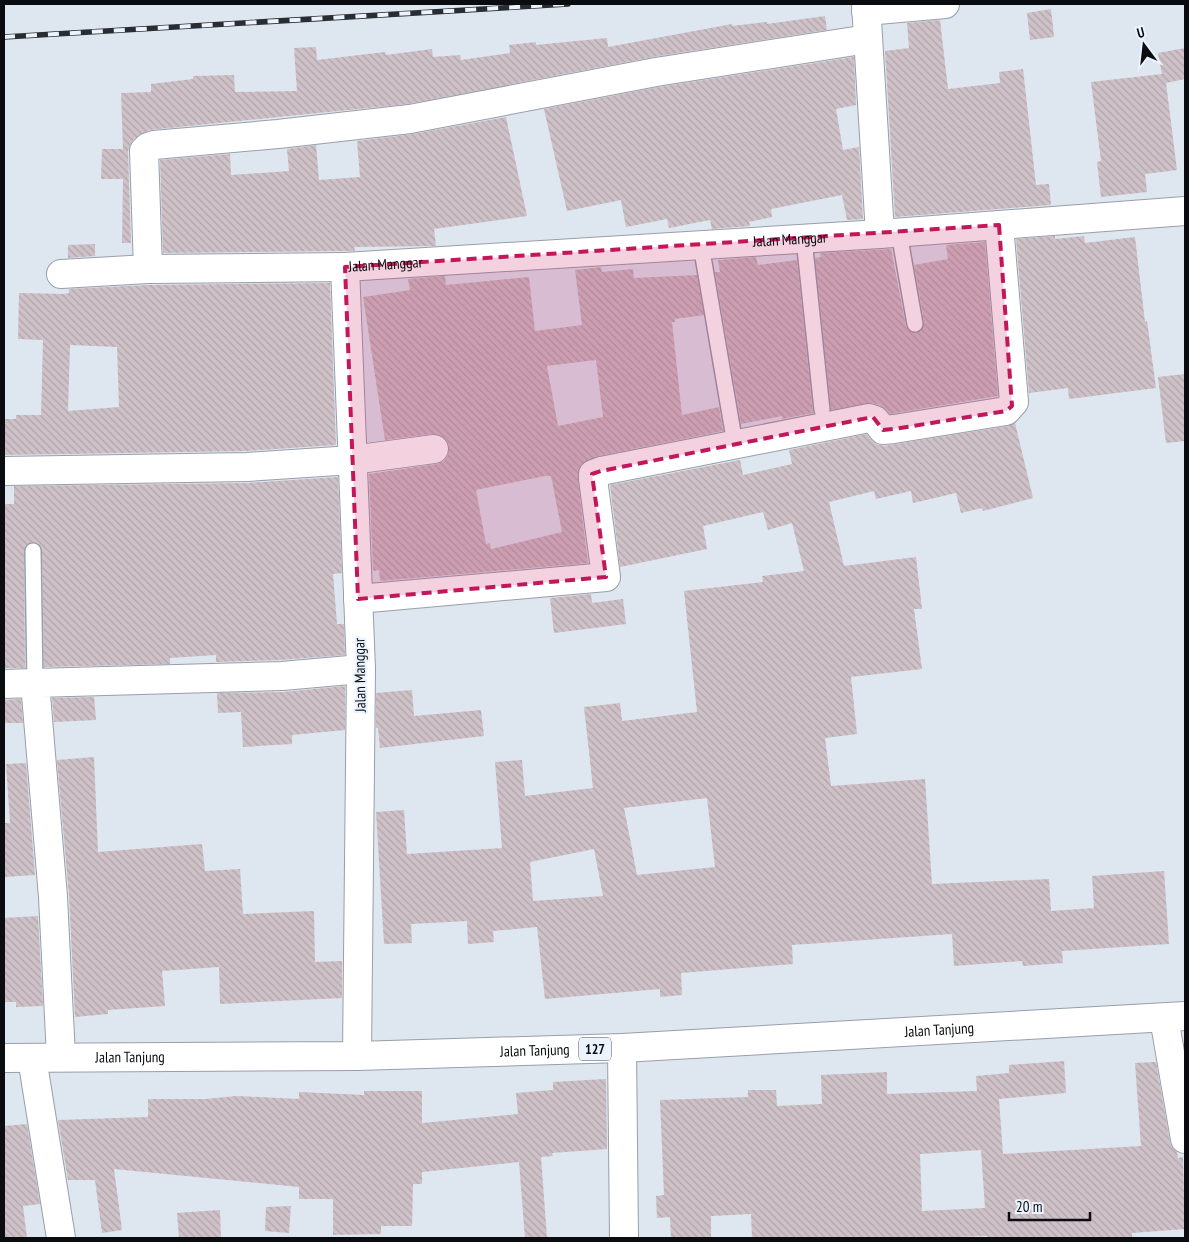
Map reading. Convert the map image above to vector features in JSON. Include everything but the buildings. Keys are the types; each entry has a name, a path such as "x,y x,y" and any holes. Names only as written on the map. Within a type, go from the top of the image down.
{"street":[{"path":"890,234 866,7 945,4"},
{"path":"148,269 144,151 154,144 278,134 410,119 656,72 868,39"},
{"name":"Jalan Manggar","path":"358,1056 361,669 345,267 890,234 1185,211"},
{"path":"358,599 606,577 593,474 869,418 875,420 883,430 894,430 1006,411 1014,402 999,226"},
{"path":"61,274 148,269 345,267"},
{"path":"4,471 247,467 352,460 434,449"},
{"path":"4,684 282,676 361,669"},
{"path":"35,683 53,897 61,1057"},
{"path":"1175,1017 1185,1139"},
{"name":"Jalan Tanjung","path":"4,1058 358,1056 622,1048 1175,1017"},
{"path":"622,1048 624,1238"},
{"path":"32,1058 61,1238"}],"lane":[{"path":"890,234 915,324"},
{"path":"804,239 822,410"},
{"path":"701,245 735,444"},
{"path":"33,551 35,683"}],"highlighted area":[{"path":"999,225 1012,406 1006,411 883,430 873,417 601,471 592,474 606,577 358,599 345,267"}],"railway":[{"path":"4,37 568,4"}]}
